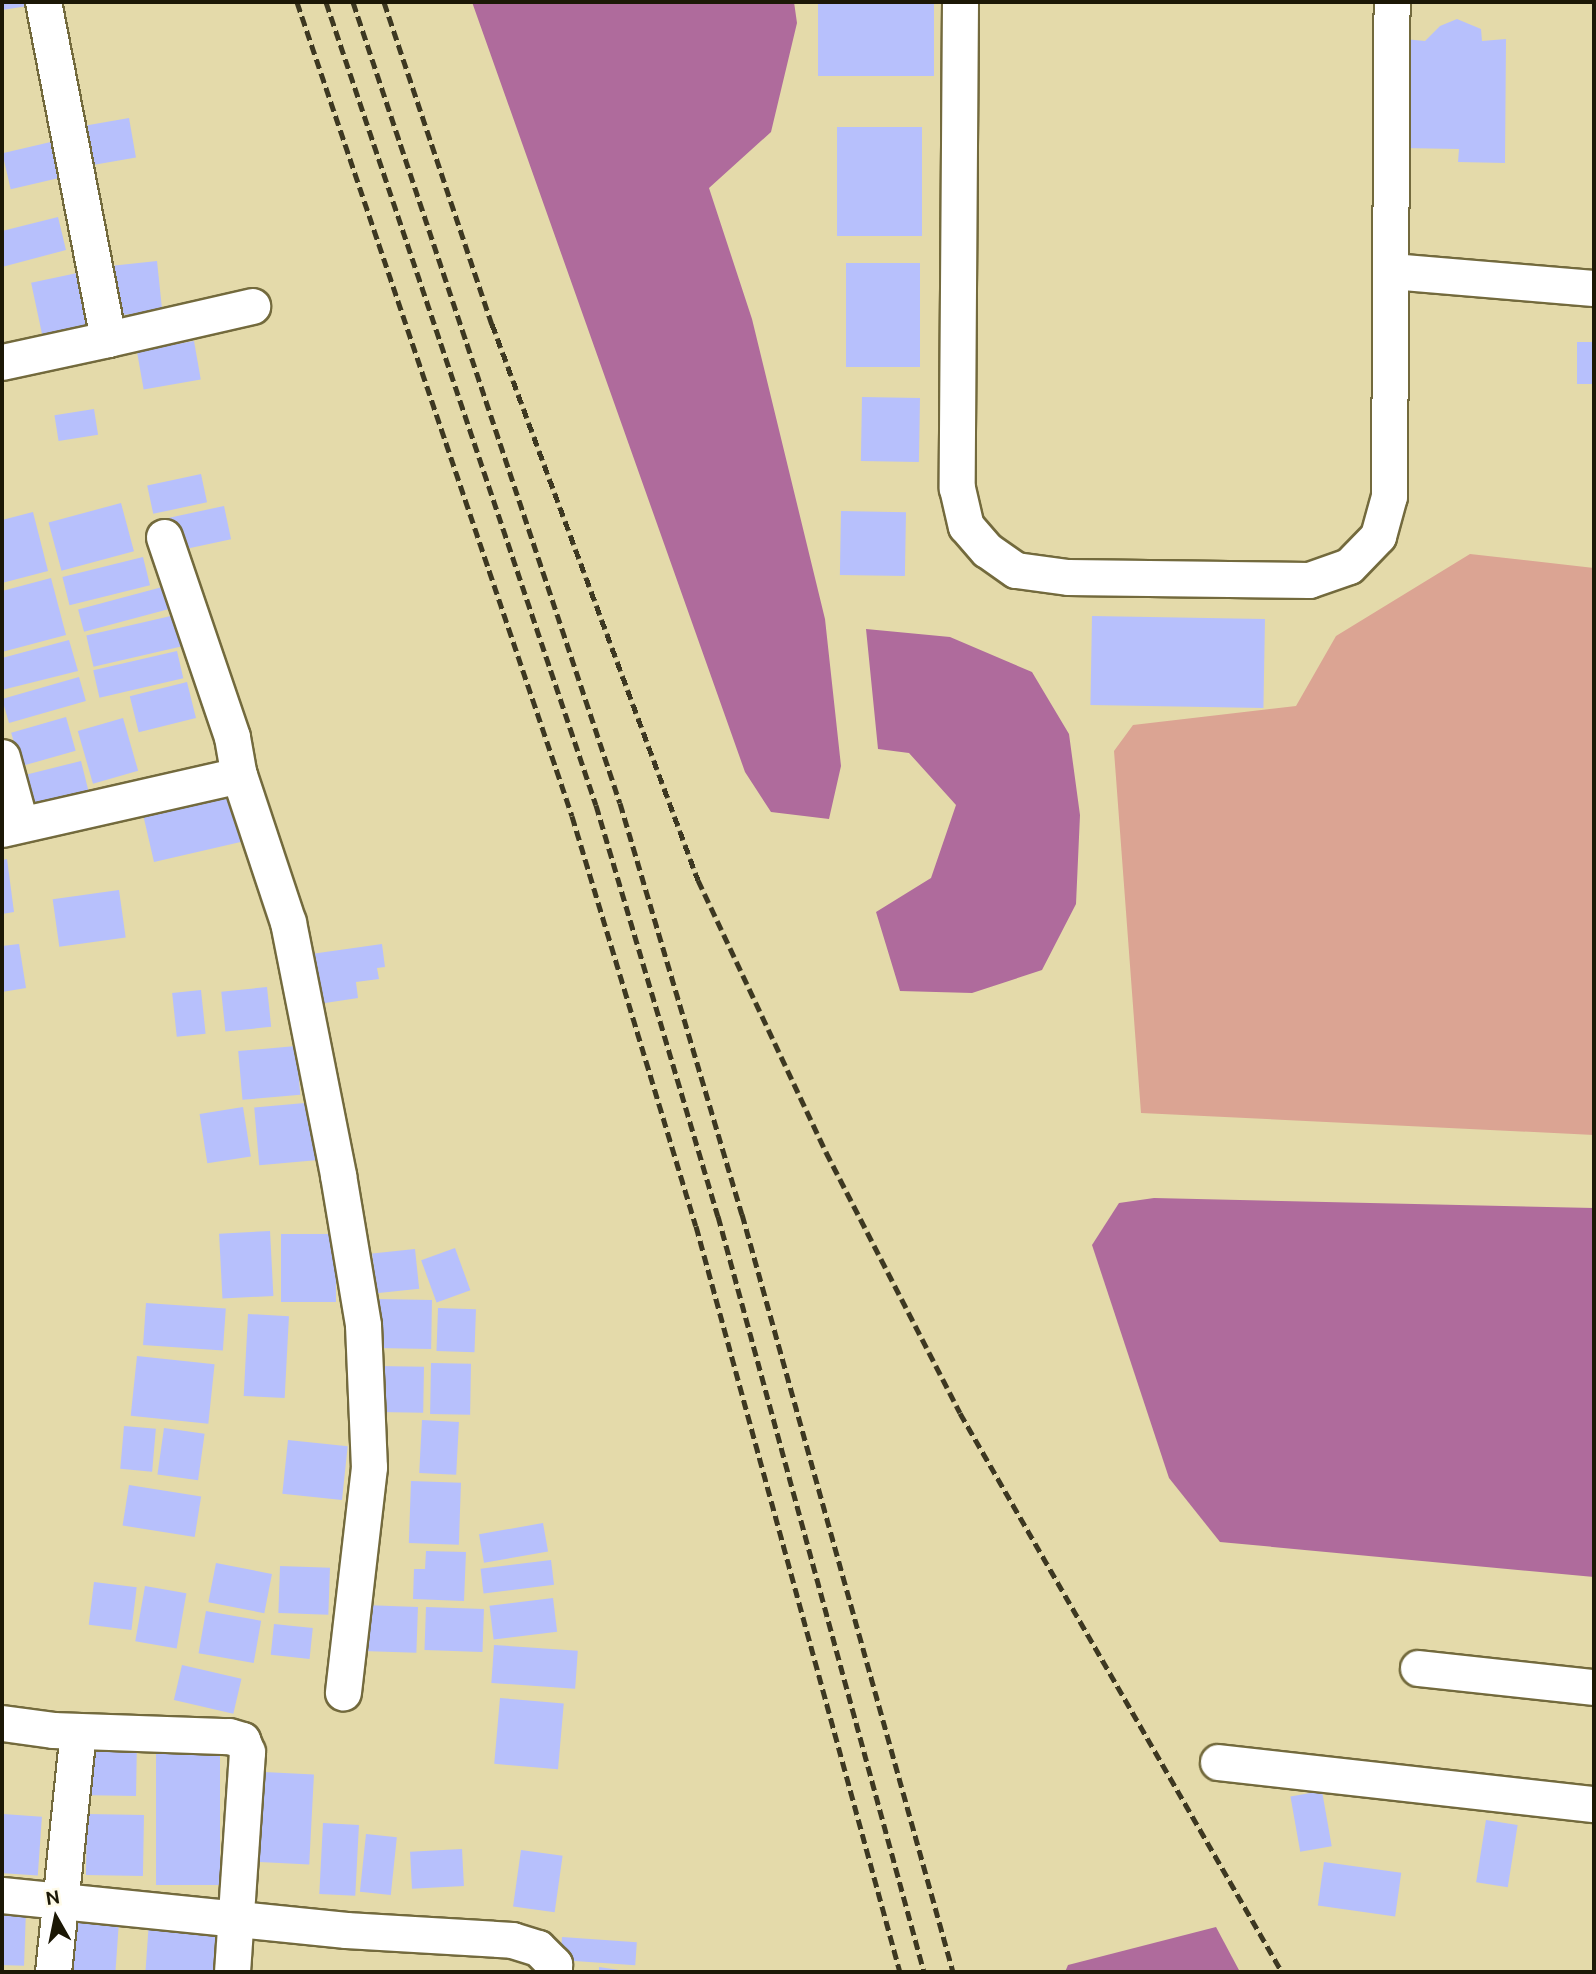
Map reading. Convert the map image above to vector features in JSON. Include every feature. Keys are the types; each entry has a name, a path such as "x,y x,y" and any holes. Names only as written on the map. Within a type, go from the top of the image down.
{"street":[{"path":"43,2 108,340"},
{"path":"960,2 957,488 966,526 986,551 1016,570 1068,577 1309,580 1349,566 1378,536 1389,496 1392,2"},
{"path":"1391,271 1594,288"},
{"path":"2,362 253,306"},
{"path":"164,537 232,737 239,775 288,922 338,1175 363,1325 369,1467 343,1693"},
{"path":"2,757 11,826 239,775"},
{"path":"1418,1668 1594,1688"},
{"path":"2,1723 78,1731 229,1736 242,1740 247,1752 238,1919 232,1972"},
{"path":"53,1972 78,1731"},
{"path":"1218,1762 1594,1804"},
{"path":"2,1895 346,1930 512,1940 538,1948 554,1964 554,1972"}],"shaded area":[{"path":"472,2 794,2 797,23 771,132 709,188 752,319 825,619 841,766 829,819 771,812 745,772"},
{"path":"1470,554 1594,568 1594,1135 1141,1113 1114,751 1133,725 1296,706 1336,636"},
{"path":"866,629 950,637 1032,672 1069,734 1080,815 1076,904 1042,970 972,993 900,991 876,912 931,878 956,805 909,753 878,749"},
{"path":"1154,1198 1594,1208 1594,1577 1220,1542 1169,1478 1092,1245 1119,1203"},
{"path":"1216,1927 1240,1972 1065,1972 1068,1965"}],"building":[{"path":"2,2 28,2 28,6 2,10"},
{"path":"818,2 934,2 934,76 818,76"},
{"path":"1457,19 1481,29 1482,41 1506,39 1505,163 1458,162 1459,149 1403,148 1404,39 1425,41 1440,26"},
{"path":"129,118 136,157 89,166 82,126"},
{"path":"837,127 922,127 922,236 837,236"},
{"path":"55,141 63,177 11,189 2,153"},
{"path":"58,217 66,250 2,267 2,231"},
{"path":"157,261 162,311 115,316 110,266"},
{"path":"846,263 920,263 920,367 846,367"},
{"path":"82,272 94,330 43,341 31,283"},
{"path":"194,341 201,379 144,389 137,351"},
{"path":"1577,342 1594,342 1594,384 1577,384"},
{"path":"862,397 920,398 919,462 861,461"},
{"path":"94,409 98,435 59,441 54,415"},
{"path":"201,474 207,502 153,514 147,485"},
{"path":"121,503 134,551 61,571 49,522"},
{"path":"224,506 231,539 176,551 169,518"},
{"path":"841,511 906,512 905,576 840,575"},
{"path":"33,512 48,571 2,583 2,520"},
{"path":"143,557 150,585 69,605 62,577"},
{"path":"51,578 66,635 2,652 2,591"},
{"path":"166,586 172,608 84,632 78,610"},
{"path":"175,615 182,646 94,667 86,635"},
{"path":"1092,616 1265,619 1263,708 1090,705"},
{"path":"69,640 78,671 2,690 2,658"},
{"path":"177,651 183,678 100,698 93,670"},
{"path":"79,677 86,701 9,723 2,699"},
{"path":"187,682 196,718 139,732 130,696"},
{"path":"66,717 76,751 21,766 11,733"},
{"path":"123,718 138,771 93,784 78,731"},
{"path":"81,761 90,796 30,811 21,776"},
{"path":"230,791 242,842 154,862 142,811"},
{"path":"7,859 14,912 2,914 2,860"},
{"path":"119,890 126,938 59,947 53,899"},
{"path":"19,944 26,988 2,992 2,946"},
{"path":"382,944 385,967 377,968 379,979 356,982 358,998 312,1005 304,955"},
{"path":"267,987 271,1027 225,1032 221,992"},
{"path":"201,990 206,1034 177,1037 172,993"},
{"path":"296,1046 300,1095 242,1100 238,1051"},
{"path":"316,1102 321,1160 259,1165 254,1107"},
{"path":"243,1107 251,1156 207,1163 200,1114"},
{"path":"270,1231 273,1296 222,1299 219,1234"},
{"path":"281,1234 336,1234 336,1302 281,1302"},
{"path":"455,1248 470,1290 437,1303 421,1260"},
{"path":"415,1249 419,1289 376,1293 372,1253"},
{"path":"378,1299 432,1300 431,1349 377,1348"},
{"path":"146,1303 226,1309 223,1350 143,1345"},
{"path":"438,1308 476,1309 474,1352 436,1351"},
{"path":"248,1314 289,1316 285,1398 244,1396"},
{"path":"137,1356 215,1364 208,1424 131,1416"},
{"path":"431,1363 471,1364 470,1415 430,1414"},
{"path":"378,1366 424,1367 423,1413 377,1412"},
{"path":"422,1420 459,1422 456,1475 419,1473"},
{"path":"124,1426 156,1429 152,1472 120,1469"},
{"path":"164,1428 205,1434 198,1480 157,1475"},
{"path":"288,1440 348,1446 342,1500 282,1494"},
{"path":"411,1481 461,1483 459,1545 409,1543"},
{"path":"129,1485 201,1496 195,1537 123,1525"},
{"path":"543,1523 548,1552 484,1563 479,1534"},
{"path":"426,1551 466,1552 464,1601 413,1599 414,1569 425,1569"},
{"path":"551,1560 554,1585 484,1593 481,1569"},
{"path":"216,1563 272,1574 264,1613 208,1602"},
{"path":"280,1566 330,1568 328,1615 278,1613"},
{"path":"94,1582 137,1587 131,1630 89,1625"},
{"path":"145,1586 186,1593 177,1648 135,1641"},
{"path":"553,1598 557,1632 494,1640 489,1606"},
{"path":"364,1605 418,1607 416,1653 362,1651"},
{"path":"426,1607 484,1609 482,1652 424,1650"},
{"path":"206,1611 261,1621 254,1663 199,1653"},
{"path":"274,1624 313,1628 310,1659 271,1655"},
{"path":"494,1645 578,1651 575,1689 491,1683"},
{"path":"182,1665 241,1679 233,1714 174,1700"},
{"path":"500,1698 564,1704 558,1769 494,1764"},
{"path":"79,1738 137,1739 136,1796 78,1795"},
{"path":"156,1745 220,1745 220,1885 156,1885"},
{"path":"264,1772 314,1775 309,1864 259,1862"},
{"path":"1322,1791 1332,1846 1300,1852 1290,1797"},
{"path":"3,1814 42,1817 38,1876 2,1873"},
{"path":"87,1814 144,1815 143,1876 86,1875"},
{"path":"1486,1820 1518,1825 1508,1887 1476,1882"},
{"path":"323,1823 359,1825 355,1896 319,1894"},
{"path":"366,1834 397,1837 391,1895 360,1892"},
{"path":"462,1849 464,1886 412,1889 410,1852"},
{"path":"521,1850 563,1856 555,1912 513,1906"},
{"path":"1324,1862 1401,1873 1395,1916 1318,1906"},
{"path":"2,1909 26,1910 24,1966 2,1965"},
{"path":"65,1919 119,1923 115,1972 61,1972"},
{"path":"149,1921 217,1926 214,1972 145,1972"},
{"path":"562,1937 637,1942 635,1965 560,1960"},
{"path":"599,1967 626,1971 626,1972 599,1972"}],"railway":[{"path":"297,2 572,816 696,1226 900,1972"},
{"path":"326,2 596,805 718,1216 924,1972"},
{"path":"353,2 620,803 742,1214 953,1972"},
{"path":"384,2 492,324 698,880 826,1152 960,1413 1282,1972"}]}
